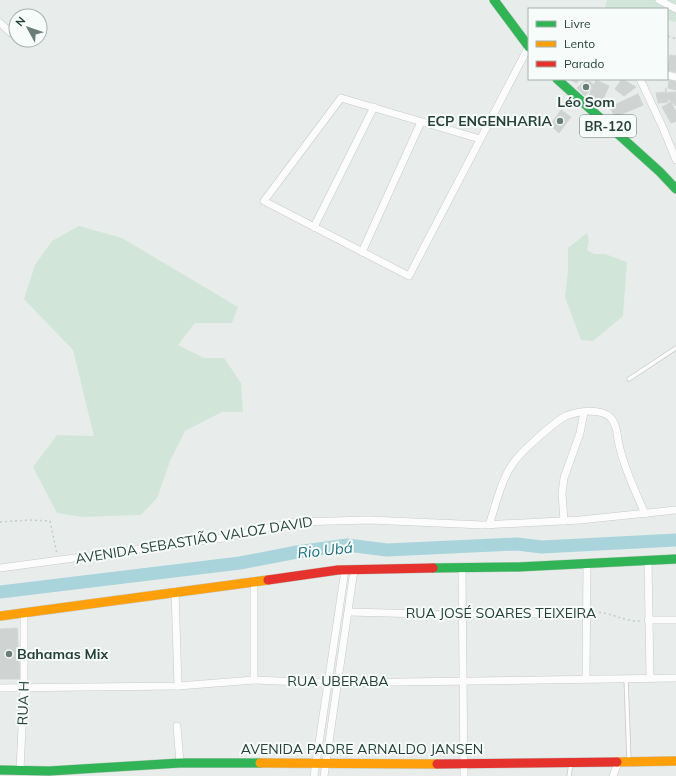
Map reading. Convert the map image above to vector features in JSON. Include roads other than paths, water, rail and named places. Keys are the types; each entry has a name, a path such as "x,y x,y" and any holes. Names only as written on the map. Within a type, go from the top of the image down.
{"street":[{"path":"494,0 528,46"},
{"path":"659,0 676,9"},
{"path":"0,23 8,30"},
{"path":"480,139 341,98 264,201 409,276 528,49"},
{"name":"BR-120","path":"558,80 660,172 676,189"},
{"path":"640,80 676,160"},
{"path":"314,228 374,107"},
{"path":"362,252 421,122"},
{"name":"BR-120","path":"660,172 676,183"},
{"path":"564,521 562,493 564,478 580,433 584,412"},
{"path":"489,525 502,486 513,462 539,437 565,416 584,412 600,413 610,417 616,427 626,469 645,514"},
{"name":"AVENIDA SEBASTIÃO VALOZ DAVID","path":"0,568 223,538 296,522 369,520 489,525 564,521 676,510"},
{"path":"0,616 174,591 349,570 462,568 676,560"},
{"path":"648,561 650,677"},
{"path":"586,678 587,564"},
{"path":"462,568 464,776"},
{"path":"324,776 349,612 349,570"},
{"path":"314,776 328,683 349,570"},
{"path":"254,581 254,680"},
{"path":"174,591 178,686"},
{"name":"RUA JOSÉ SOARES TEIXEIRA","path":"349,612 462,615 586,613"},
{"name":"RUA H","path":"20,773 24,687 24,613"},
{"path":"648,620 676,620"},
{"name":"RUA UBERABA","path":"0,688 178,686 254,680 339,683 626,677 676,678"},
{"path":"177,726 180,762"},
{"name":"AVENIDA PADRE ARNALDO JANSEN","path":"0,770 20,773 180,762 571,764 676,761"},
{"path":"613,776 618,763"},
{"name":"AVENIDA PADRE ARNALDO JANSEN","path":"36,776 49,771"}],"lane":[{"path":"629,379 676,348"},
{"path":"626,677 629,762"},
{"path":"569,776 571,764"}],"waterway":[{"name":"Rio Ubá","path":"0,592 240,563 297,552 347,545 387,550 517,544 542,547 676,540"}],"place":[{"name":"Léo Som","path":"586,87"},
{"name":"ECP ENGENHARIA","path":"560,121"},
{"name":"Bahamas Mix","path":"9,654"}]}
